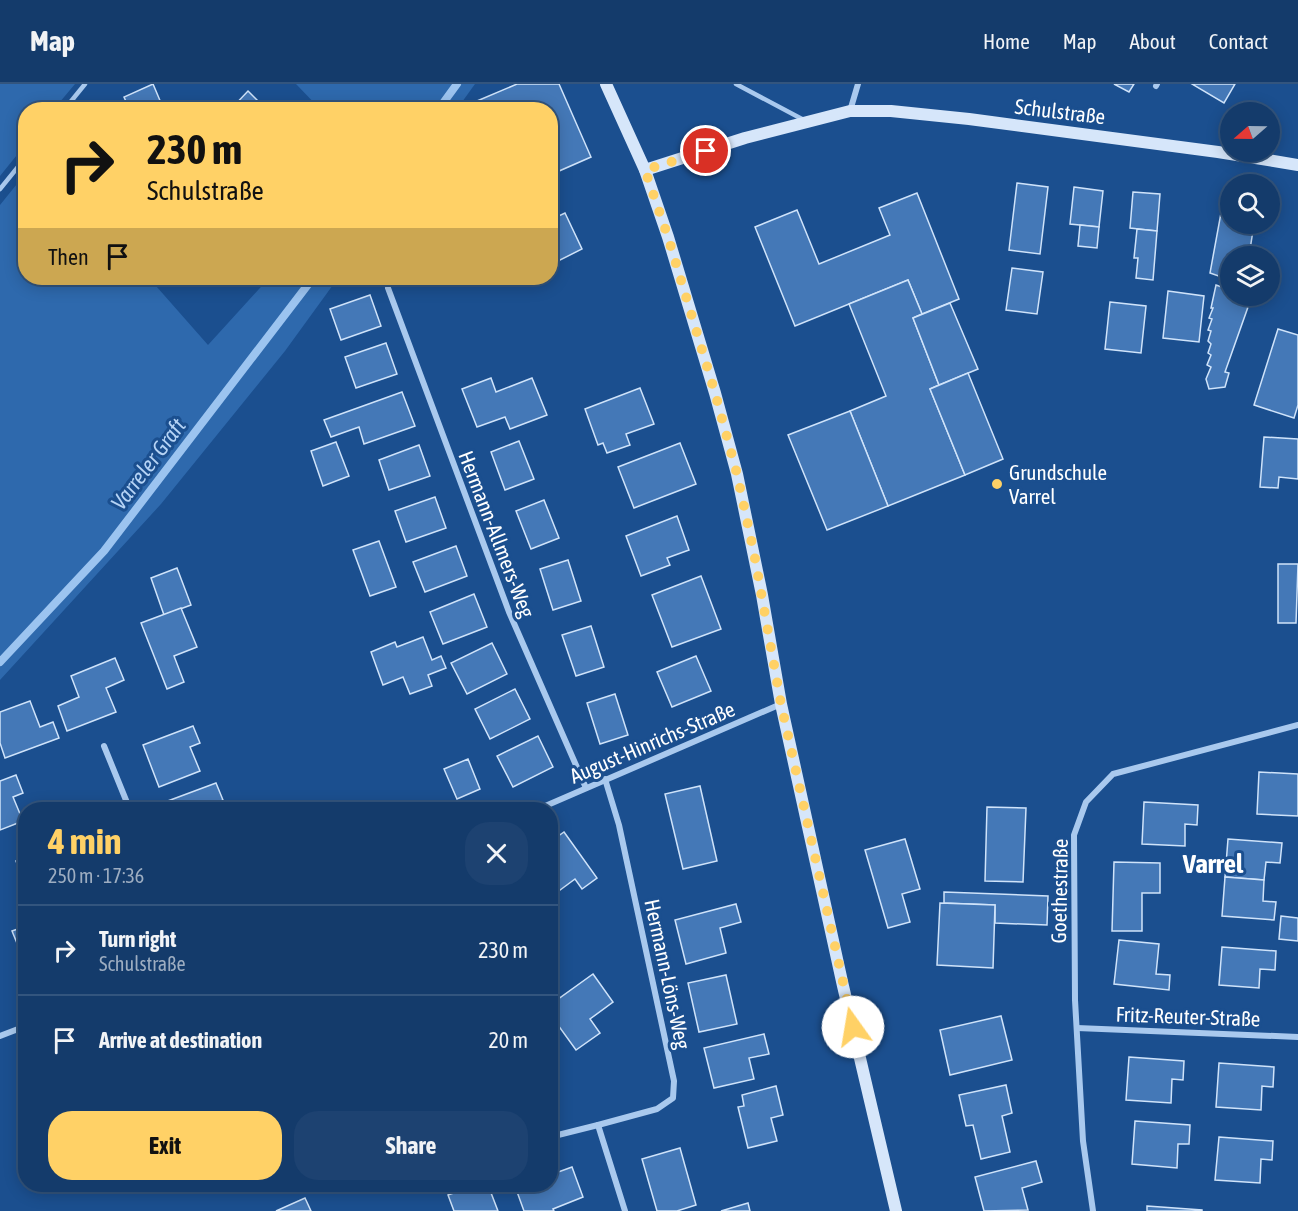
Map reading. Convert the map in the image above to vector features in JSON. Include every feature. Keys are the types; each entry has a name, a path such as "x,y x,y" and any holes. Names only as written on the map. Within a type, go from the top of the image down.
{"main road":[{"path":"606,84 645,170 668,237 737,474 756,563 781,704 843,986 896,1211"},
{"name":"Schulstraße","path":"645,170 745,138 850,111 891,111 969,118 1298,165"}],"street":[{"path":"850,111 858,84"},
{"name":"Hermann-Allmers-Weg","path":"388,288 508,612 586,788"},
{"name":"August-Hinrichs-Straße","path":"554,802 781,704"},
{"name":"Goethestraße","path":"1093,1211 1083,1141 1077,1028 1074,835 1086,802 1113,774 1298,724"},
{"path":"104,746 127,802"},
{"name":"Hermann-Löns-Weg","path":"558,1135 657,1109 673,1098 674,1081 619,825 605,779"},
{"name":"Fritz-Reuter-Straße","path":"1077,1028 1298,1036"},
{"path":"0,1036 18,1029"},
{"path":"598,1125 625,1211"}],"lane":[{"path":"70,102 85,84"},
{"path":"736,84 807,122"},
{"path":"0,189 18,167"}],"shaded area":[{"path":"0,84 75,84 60,102 18,102 18,154 0,176"},
{"path":"296,84 475,84 462,102 313,102"},
{"path":"18,183 18,285 155,285 208,345 263,285 333,285 285,351 161,504 0,680 0,205"}],"building":[{"path":"153,84 161,102 126,102 124,97"},
{"path":"517,84 559,84 591,157 558,171 558,102 475,102"},
{"path":"1114,84 1134,84 1129,92"},
{"path":"1192,84 1235,84 1225,102"},
{"path":"248,91 259,102 238,102"},
{"path":"1017,183 1048,187 1040,254 1009,250"},
{"path":"1074,187 1103,191 1099,227 1070,224"},
{"path":"1133,192 1160,194 1157,231 1130,228"},
{"path":"917,193 959,299 922,314 908,280 795,326 755,227 797,210 819,264 890,235 879,208"},
{"path":"565,213 582,249 558,261 558,216"},
{"path":"1220,218 1220,234 1252,234 1251,246 1220,246 1220,276 1210,273"},
{"path":"1080,225 1099,227 1097,248 1078,246"},
{"path":"1137,229 1157,231 1153,280 1136,278 1138,258 1134,258"},
{"path":"1012,268 1043,272 1037,314 1006,310"},
{"name":"Grundschule Varrel","path":"908,280 922,314 913,318 939,385 930,389 965,475 888,506 850,411 886,396 849,304"},
{"path":"1216,285 1220,286 1220,306 1248,307 1225,372 1229,373 1225,387 1209,389 1206,379 1211,367 1207,365 1211,355 1208,353 1211,344 1208,341 1211,331 1208,330 1212,319 1209,318 1213,308 1211,308"},
{"path":"1168,291 1204,296 1199,342 1163,338"},
{"path":"370,295 381,326 341,340 330,309"},
{"path":"1110,302 1146,306 1141,353 1105,349"},
{"path":"950,303 978,369 939,385 913,318"},
{"path":"1278,329 1298,335 1298,405 1294,418 1254,405"},
{"path":"386,343 397,374 356,388 345,357"},
{"name":"Grundschule Varrel","path":"968,373 1003,459 965,475 930,389"},
{"path":"491,378 496,392 532,378 547,415 510,429 505,417 477,427 462,389"},
{"path":"640,388 654,424 626,434 630,445 607,453 603,443 598,445 585,409"},
{"path":"402,392 415,426 364,444 359,427 331,437 324,420"},
{"path":"850,411 888,506 827,530 788,435"},
{"path":"1264,437 1298,439 1298,479 1279,477 1278,488 1260,487"},
{"path":"519,441 534,479 505,490 491,452"},
{"path":"336,442 349,476 323,486 311,451"},
{"path":"680,443 696,484 634,508 618,467"},
{"path":"419,445 430,476 389,490 379,460"},
{"path":"435,497 446,528 406,542 395,511"},
{"path":"544,500 559,538 531,549 516,511"},
{"path":"677,516 689,550 667,558 670,565 641,576 626,536"},
{"path":"379,541 396,587 370,596 353,550"},
{"path":"456,546 467,576 425,592 413,562"},
{"path":"568,560 581,601 553,610 540,569"},
{"path":"1278,564 1298,564 1296,623 1278,623"},
{"path":"177,568 191,605 164,615 151,578"},
{"path":"701,576 721,629 672,647 652,595"},
{"path":"474,594 487,627 443,644 430,612"},
{"path":"181,608 197,647 174,656 184,682 167,689 141,623"},
{"path":"591,626 604,667 576,676 562,635"},
{"path":"423,637 432,660 441,656 446,668 428,675 432,686 410,694 403,677 383,685 371,652 395,642 397,647"},
{"path":"492,643 507,674 467,694 451,663"},
{"path":"696,656 711,691 672,707 657,672"},
{"path":"115,658 124,680 106,688 116,712 67,731 58,706 79,697 71,676"},
{"path":"515,689 530,719 490,739 475,709"},
{"path":"615,694 628,735 600,744 587,703"},
{"path":"30,701 40,727 53,722 59,738 5,758 0,743 0,712"},
{"path":"193,726 200,743 190,747 200,771 159,787 143,745"},
{"path":"538,736 553,767 513,787 497,756"},
{"path":"468,759 480,789 457,799 444,769"},
{"path":"1259,772 1298,774 1298,816 1257,814"},
{"path":"16,775 23,793 13,797 18,809 18,823 0,830 0,781"},
{"path":"216,783 223,800 218,802 165,802"},
{"path":"700,786 717,861 683,869 665,794"},
{"path":"1144,802 1198,805 1197,825 1185,824 1185,846 1142,844"},
{"path":"987,807 1026,808 1023,882 985,881"},
{"path":"564,832 597,878 582,889 575,879 558,892 558,836"},
{"path":"905,839 920,889 902,894 910,922 888,928 865,850"},
{"path":"1228,839 1282,843 1280,863 1266,862 1264,880 1225,877"},
{"path":"1114,862 1160,863 1160,893 1142,893 1142,931 1112,931"},
{"path":"1225,877 1264,880 1263,901 1276,902 1274,920 1222,916"},
{"path":"944,892 1048,896 1047,925 995,923 995,905 944,903"},
{"path":"940,903 995,905 993,968 937,965"},
{"path":"736,904 741,922 720,928 726,953 686,964 675,920"},
{"path":"1281,916 1298,918 1298,941 1279,939"},
{"path":"18,929 18,946 12,931"},
{"path":"1119,940 1159,944 1156,974 1170,975 1169,990 1114,984"},
{"path":"1222,947 1276,951 1275,970 1260,969 1259,988 1219,985"},
{"path":"593,974 613,1002 590,1019 600,1033 576,1050 558,1025 558,999"},
{"path":"726,975 737,1024 699,1032 688,983"},
{"path":"1001,1016 1012,1060 950,1075 940,1030"},
{"path":"764,1034 769,1054 749,1058 754,1079 714,1088 704,1048"},
{"path":"1129,1057 1184,1061 1183,1080 1172,1079 1171,1103 1126,1100"},
{"path":"1219,1063 1274,1067 1273,1087 1262,1086 1261,1110 1216,1107"},
{"path":"1006,1085 1012,1113 1002,1116 1010,1152 981,1159 973,1125 966,1126 959,1095"},
{"path":"776,1086 783,1115 771,1118 777,1141 748,1148 738,1107 744,1106 742,1095"},
{"path":"1135,1121 1190,1125 1189,1144 1178,1144 1177,1168 1132,1164"},
{"path":"1219,1137 1273,1141 1272,1160 1261,1159 1260,1183 1215,1180"},
{"path":"680,1148 696,1205 677,1211 657,1211 642,1159"},
{"path":"1036,1161 1042,1182 1022,1188 1028,1210 984,1211 975,1177"},
{"path":"572,1167 583,1197 553,1209 554,1211 524,1211 517,1192 558,1192 558,1172"},
{"path":"456,1192 491,1192 498,1211 454,1211 448,1195"},
{"path":"305,1198 311,1211 276,1211"},
{"path":"748,1203 750,1211 721,1211"},
{"path":"1147,1206 1202,1210 1202,1211 1147,1211"}],"waterway":[{"name":"Varreler Graft","path":"444,102 457,84"},
{"name":"Varreler Graft","path":"0,662 104,551 308,285"}],"place":[{"name":"Grundschule Varrel","path":"997,484"}],"district":[{"name":"Varrel","path":"1213,863"}],"route":[{"path":"706,151 645,170 668,237 737,474 750,532 781,704 853,1027"}]}
